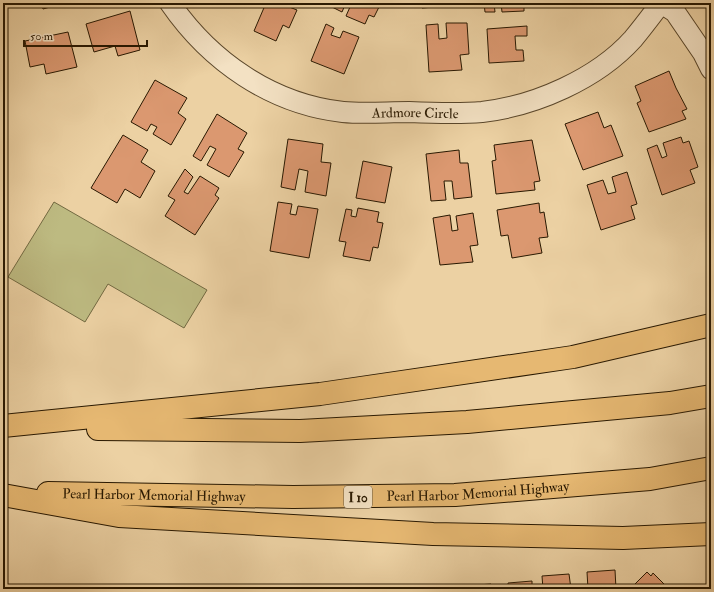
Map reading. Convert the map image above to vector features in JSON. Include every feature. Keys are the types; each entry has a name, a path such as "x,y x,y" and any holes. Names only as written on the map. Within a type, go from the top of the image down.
{"highway":[{"path":"3,427 320,394 573,356 711,325"},
{"path":"3,427 300,431 467,422 670,403 711,396"},
{"name":"Pearl Harbor Memorial Highway","path":"3,492 293,497 455,495 650,479 711,468"},
{"path":"3,495 119,516 433,534 623,538 711,534"}],"street":[{"name":"Ardmore Circle","path":"170,3 205,46 233,69 273,93 298,103 344,112 458,113 481,112 513,107 537,100 568,87 613,57 633,39 661,3"},
{"path":"661,3 675,12 703,53 711,69"}],"shaded area":[{"path":"54,202 207,290 184,328 108,284 85,322 8,277"}],"building":[{"path":"41,3 56,3 57,5 43,9"},
{"path":"266,3 279,3 297,10 289,28 283,25 276,41 254,31"},
{"path":"329,3 381,3 374,17 369,15 365,24 346,16 350,7 345,5 342,12 328,5"},
{"path":"422,3 434,3 434,7 422,8"},
{"path":"443,3 461,3 461,5 443,6"},
{"path":"484,3 494,3 495,12 485,12"},
{"path":"501,3 524,3 524,11 502,12"},
{"path":"130,11 140,50 118,56 115,46 94,52 86,24"},
{"path":"446,23 467,23 469,54 460,55 462,70 429,72 426,25 438,24 439,39 447,38"},
{"path":"326,24 334,28 331,35 340,38 343,31 359,37 344,74 311,61"},
{"path":"527,26 527,36 515,36 516,50 523,50 524,61 489,63 487,29"},
{"path":"68,32 77,67 46,74 44,64 30,67 25,41"},
{"path":"669,71 687,109 682,111 686,119 649,132 637,103 641,101 635,86"},
{"path":"155,80 187,98 178,113 186,119 171,145 153,134 157,127 151,124 147,131 131,122"},
{"path":"598,112 604,128 611,125 623,156 583,170 565,124"},
{"path":"217,114 247,133 238,149 244,152 229,177 207,165 216,149 210,146 201,161 193,156"},
{"path":"123,135 148,150 141,162 155,171 140,198 125,189 117,203 91,188"},
{"path":"681,137 683,143 689,141 698,167 690,170 695,183 662,195 647,149 657,145 662,158 667,156 663,143"},
{"path":"288,139 323,144 321,162 331,163 326,196 305,192 308,171 299,169 295,190 281,187"},
{"path":"532,140 540,181 534,182 535,190 496,194 492,161 496,160 494,145"},
{"path":"459,150 460,163 468,163 472,197 454,199 452,181 444,181 446,200 431,201 426,154"},
{"path":"363,161 392,167 385,203 356,198"},
{"path":"185,169 193,177 184,192 188,194 200,176 219,188 215,195 219,198 195,235 165,216 175,200 168,196"},
{"path":"627,172 637,204 631,206 635,219 601,230 587,185 603,180 608,194 616,192 612,177"},
{"path":"278,202 292,204 290,214 296,215 298,206 318,209 309,258 270,251"},
{"path":"539,203 540,213 544,212 548,237 539,238 542,253 512,258 508,235 501,236 497,210"},
{"path":"358,208 379,212 377,222 383,223 378,248 373,247 370,261 343,256 346,242 339,241 346,209 352,210 351,216 356,217"},
{"path":"473,213 478,245 470,246 473,262 440,265 433,218 450,215 452,231 458,230 456,216"},
{"path":"615,570 616,589 588,589 587,572"},
{"path":"647,572 651,576 653,573 669,589 630,589"},
{"path":"569,574 571,589 543,589 542,576"},
{"path":"532,581 532,589 508,589 508,583"},
{"path":"491,584 491,589 464,589 464,586"},
{"path":"122,587 147,588 147,589 122,589"}]}
